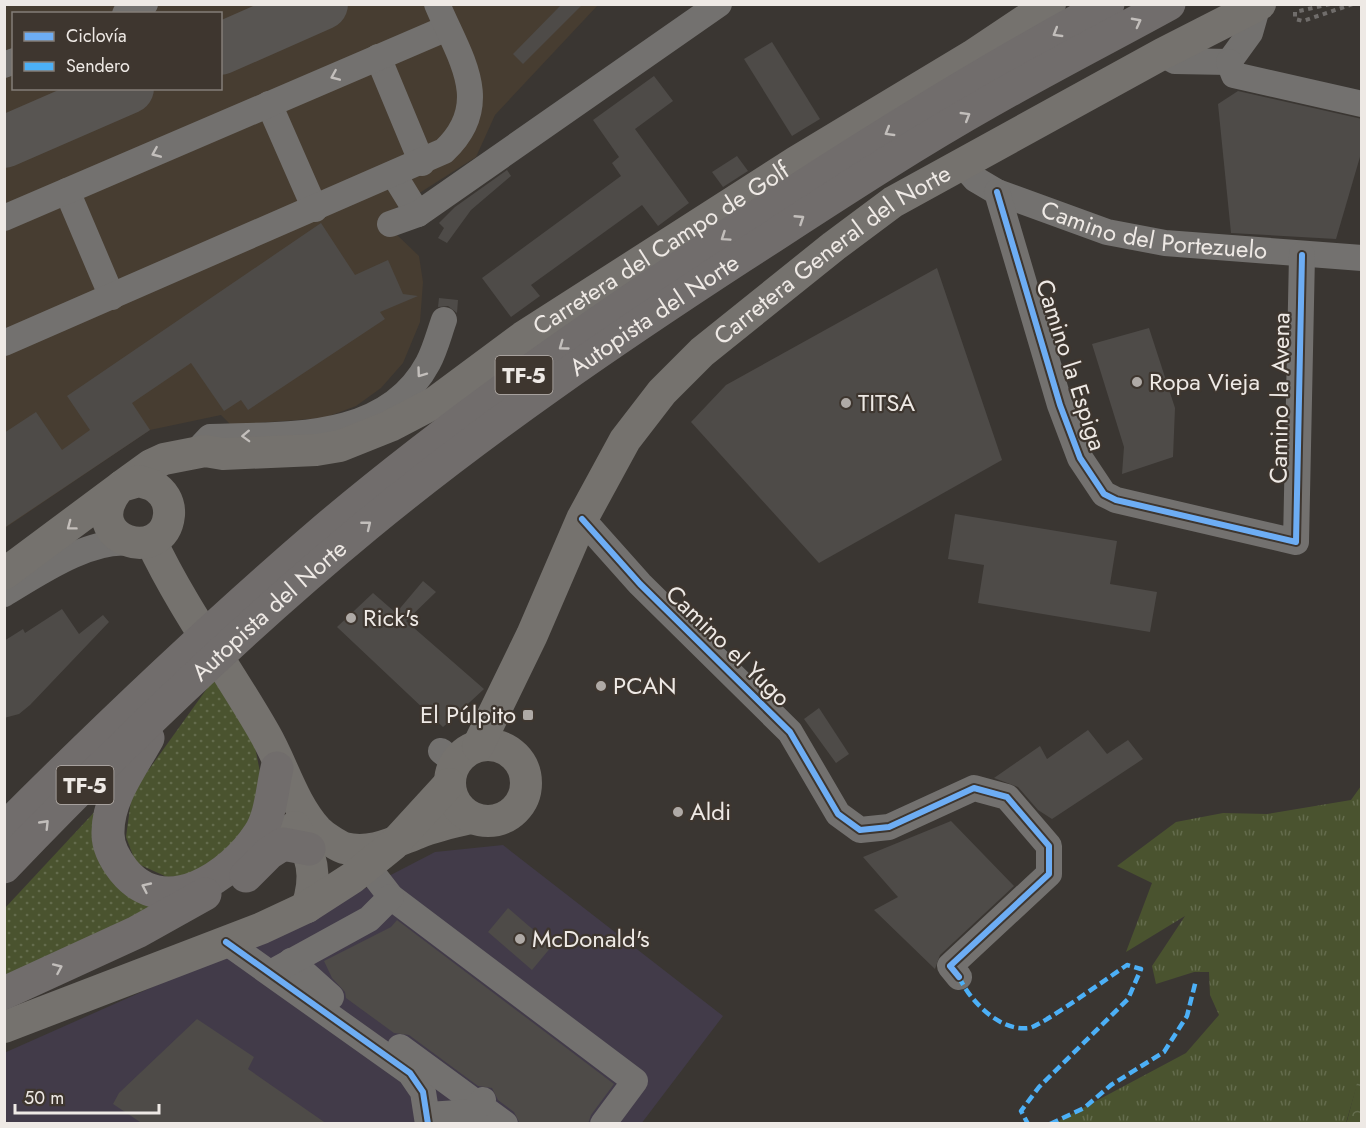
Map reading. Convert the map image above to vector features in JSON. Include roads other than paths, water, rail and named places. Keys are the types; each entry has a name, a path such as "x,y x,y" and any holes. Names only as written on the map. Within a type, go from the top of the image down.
{"highway":[{"name":"Autopista del Norte","path":"4,829 155,681 248,596 326,528 491,399 603,318 836,164 1108,4"},
{"name":"Autopista del Norte","path":"4,867 167,705 281,598 370,523 526,403 629,330 867,175 988,102 1169,4"},
{"path":"167,705 115,798 108,834 116,861 132,880 157,892 188,892 212,881 237,861 260,834 278,771"},
{"path":"4,993 137,932 225,882 261,848 278,771"},
{"path":"137,932 159,929 204,907 283,844 309,849"}],"main road":[{"name":"Carretera del Campo de Golf","path":"4,574 151,465 209,454 315,450 340,446 390,426 434,404 523,337 796,162 972,56 1050,4"},
{"name":"Carretera General del Norte","path":"4,1027 262,928 307,907 359,872 394,844 456,761 532,635 582,519 625,440 662,392 702,352 834,246 893,202 1162,54 1259,5"},
{"name":"Carretera del Campo de Golf","path":"167,501 209,454"},
{"path":"141,542 166,526 169,510 167,501 152,485 139,481 119,488 110,500 108,518 115,534 141,542 241,691 278,771 309,849 315,872 313,889 307,907"},
{"name":"Carretera General del Norte","path":"513,753 516,705 532,635"},
{"path":"502,747 513,753 526,776 522,800 507,817 496,821 485,822 471,818 455,804 456,761 502,747"},
{"path":"278,771 318,831 341,847 360,850 394,844"},
{"name":"Carretera General del Norte","path":"394,844 419,833 471,818"},
{"path":"309,849 359,872"}],"street":[{"path":"128,12 145,4"},
{"path":"4,343 422,163 444,151 455,141 472,106 471,85 437,4"},
{"path":"390,224 418,214 718,4"},
{"path":"1229,62 1250,33 1259,5"},
{"path":"4,218 447,28"},
{"path":"1162,54 1175,61 1229,62"},
{"path":"378,57 422,163"},
{"path":"1229,62 1234,75 1362,104"},
{"path":"269,104 315,209"},
{"name":"Camino del Portezuelo","path":"961,163 975,179 997,192 1107,232 1165,243 1362,258"},
{"path":"394,175 418,214"},
{"path":"67,191 112,297"},
{"name":"Camino la Espiga","path":"997,192 1060,405 1080,458 1104,494 1116,500 1296,542"},
{"name":"Camino la Avena","path":"1296,542 1302,255"},
{"path":"209,454 210,437 315,433 352,423 388,409 410,387 428,363 444,320"},
{"name":"Camino el Yugo","path":"582,519 640,584 790,732 838,814 860,830 889,827 974,788 1007,797 1049,846 1049,874 950,966 958,977"},
{"path":"4,594 48,568 107,542 141,542"},
{"path":"359,872 634,1081 603,1124"},
{"path":"278,969 369,919 391,897"},
{"path":"262,928 278,969 410,1073 423,1092 428,1119 478,1106"},
{"path":"226,942 321,989 505,1124"}],"place":[{"name":"Ropa Vieja","path":"1137,382"},
{"name":"TITSA","path":"846,403"},
{"name":"Rick's","path":"351,618"},
{"name":"PCAN","path":"601,686"},
{"name":"El Púlpito","path":"528,715"},
{"name":"Aldi","path":"678,812"},
{"name":"McDonald's","path":"520,939"}]}
